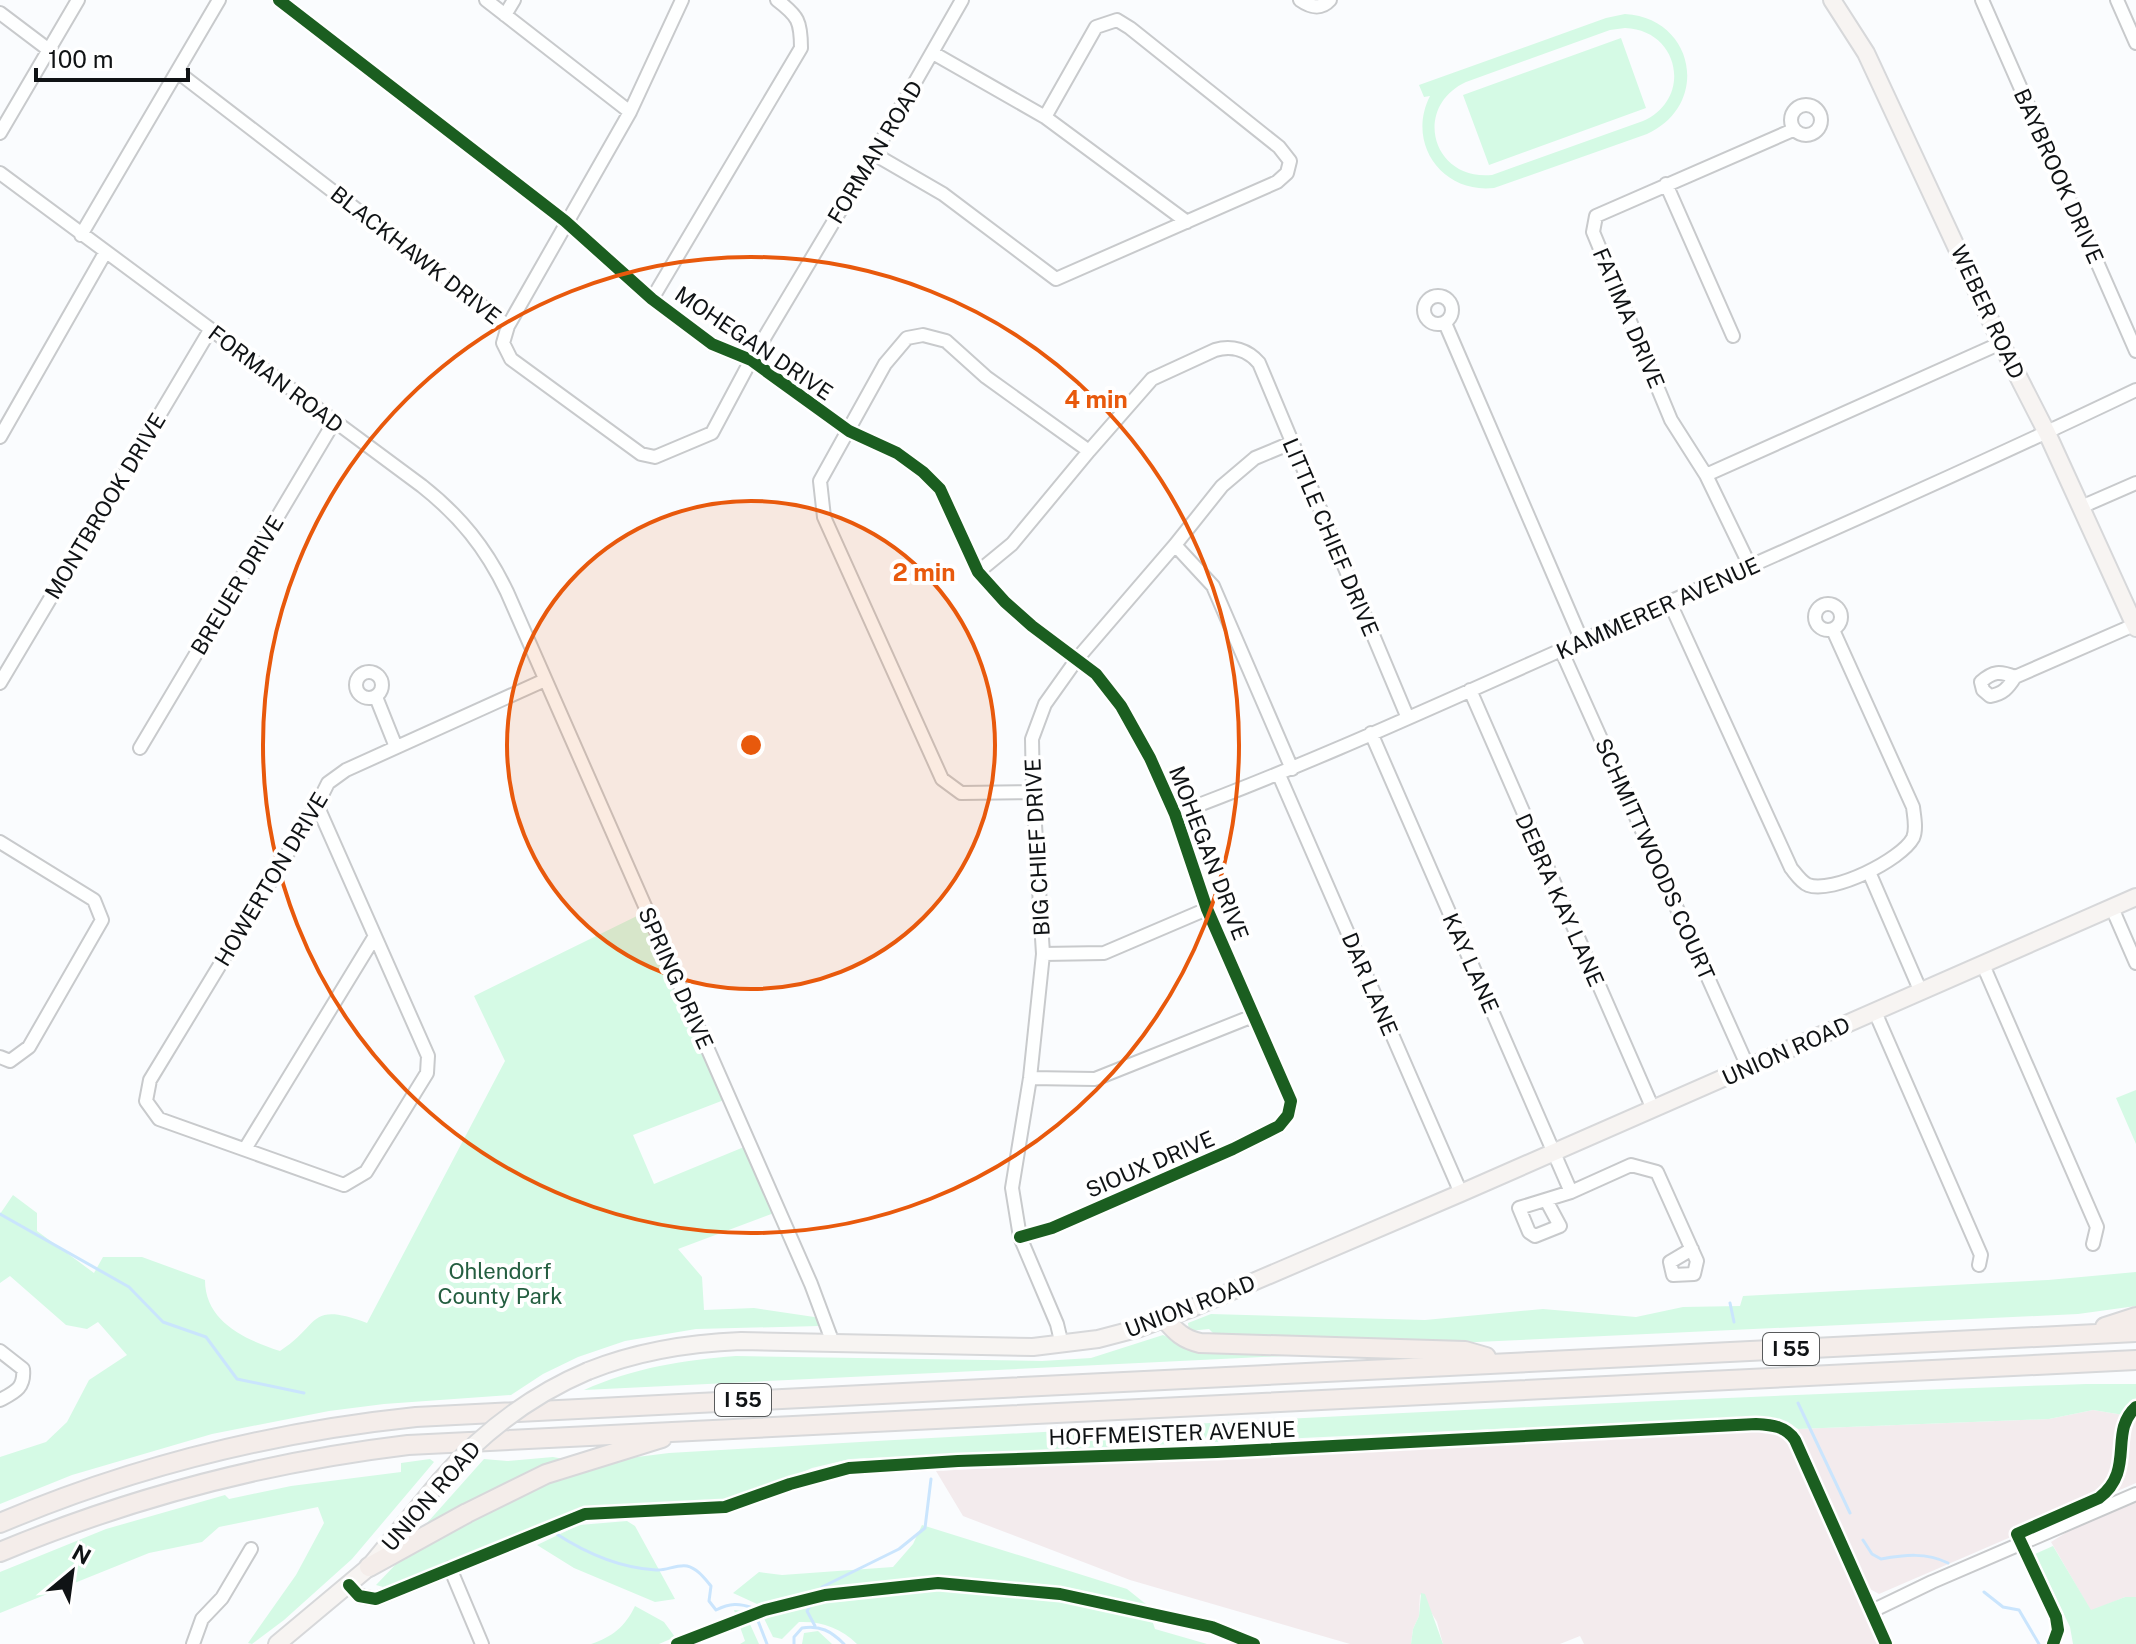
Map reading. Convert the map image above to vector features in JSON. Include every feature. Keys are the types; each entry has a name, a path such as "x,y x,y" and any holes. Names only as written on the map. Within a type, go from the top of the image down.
{"highway":[{"path":"2081,1335 2136,1317"},
{"path":"1165,1319 1178,1334 1200,1343 1465,1351 1500,1361"},
{"name":"I 55","path":"0,1523 83,1490 193,1456 261,1440 359,1423 476,1413 2136,1332"},
{"name":"I 55","path":"0,1552 132,1502 200,1483 296,1461 456,1441 2136,1360"},
{"path":"2094,1362 2136,1369"},
{"path":"369,1567 546,1474 690,1430"}],"main road":[{"name":"WEBER ROAD","path":"1832,0 1866,53 2001,343 2047,433 2135,627"},
{"name":"UNION ROAD","path":"277,1644 369,1567 439,1482 503,1419 556,1386 588,1371 630,1356 704,1343 741,1341 1006,1347 1062,1345 1119,1334 1165,1319 1461,1193 2136,897"}],"street":[{"path":"0,133 78,0"},
{"path":"81,235 179,73 219,0"},
{"name":"MOHEGAN DRIVE","path":"279,0 565,221 652,299 712,344 751,360 849,431 897,453 940,489 978,572 1032,626 1096,674 1121,706 1150,758 1175,814 1207,909 1286,1085 1291,1101 1288,1115"},
{"path":"486,0 630,112"},
{"path":"505,15 514,0"},
{"path":"508,326 565,221 630,112 682,0"},
{"path":"652,299 801,48 801,27 795,14 777,0"},
{"name":"FORMAN ROAD","path":"675,451 712,433 751,360 962,0"},
{"path":"1300,0 1308,6 1317,7 1325,6 1330,0"},
{"name":"BAYBROOK DRIVE","path":"1982,0 2136,351"},
{"path":"2117,0 2136,43"},
{"path":"0,13 49,50"},
{"path":"874,154 943,194 1056,279 1277,182 1287,173 1290,161 1279,147 1117,20 1096,27 1045,117"},
{"path":"933,53 1045,117 1187,222"},
{"name":"BLACKHAWK DRIVE","path":"179,73 508,326 503,343 511,359 641,454 655,457 675,451"},
{"name":"FATIMA DRIVE","path":"1750,566 1706,475 1671,420 1593,232 1596,216 1793,130"},
{"name":"FORMAN ROAD","path":"0,173 422,486 460,519 492,562 517,615"},
{"path":"1666,184 1733,336"},
{"path":"0,437 105,253"},
{"path":"1445,323 1582,641"},
{"name":"MONTBROOK DRIVE","path":"0,683 210,330"},
{"path":"978,572 1012,544 1089,451 986,377 946,341 923,335 907,338 885,364 820,481 824,517 942,779 961,793 1033,792"},
{"path":"1706,475 2001,343"},
{"name":"LITTLE CHIEF DRIVE","path":"1089,451 1152,379 1223,347 1241,349 1254,358 1259,363 1407,716"},
{"name":"KAMMERER AVENUE","path":"1175,814 1279,775 1407,716 1562,652 2136,390"},
{"name":"BREUER DRIVE","path":"140,748 334,422"},
{"name":"BIG CHIEF DRIVE","path":"1062,1345 1057,1324 1020,1237 1012,1188 1030,1078 1043,954 1032,739 1045,704 1077,659 1222,486 1255,458 1291,443"},
{"path":"2081,507 2136,483"},
{"path":"1175,545 1213,586 1292,769"},
{"path":"1670,603 1791,868 1805,884 1816,887 1869,872 1904,850 1915,834 1913,807 1833,630"},
{"name":"SPRING DRIVE","path":"517,615 811,1284 833,1343"},
{"path":"2015,677 2135,627"},
{"name":"SCHMITTWOODS COURT","path":"1562,652 1748,1067"},
{"name":"HOWERTON DRIVE","path":"245,1149 159,1119 146,1101 150,1080 328,783 346,770 545,680"},
{"name":"DEBRA KAY LANE","path":"1470,690 1653,1109"},
{"path":"376,697 396,747"},
{"name":"KAY LANE","path":"1371,733 1571,1192"},
{"name":"DAR LANE","path":"1279,775 1461,1193"},
{"path":"317,805 375,936 428,1056 427,1073 366,1172 344,1185 245,1149 375,936"},
{"path":"0,842 94,900 102,920 29,1047 5,1059"},
{"path":"1869,872 1921,992"},
{"path":"2112,908 2136,963"},
{"path":"1043,954 1104,953 1207,909"},
{"path":"1983,965 2097,1227 2093,1244"},
{"path":"1875,1012 1981,1255 1979,1265"},
{"path":"1030,1078 1095,1079 1253,1016"},
{"name":"SIOUX DRIVE","path":"1020,1237 1052,1228 1233,1149 1279,1126 1288,1115"},
{"path":"1546,1200 1631,1165 1657,1172 1692,1249"},
{"path":"0,1351 23,1369 24,1380 18,1391 0,1400"},
{"name":"HOFFMEISTER AVENUE","path":"349,1585 359,1596 376,1599 585,1514 725,1507 790,1484 849,1468 1756,1424 1783,1429 1790,1432 1795,1440 1886,1644"},
{"path":"1872,1611 2136,1494"},
{"path":"193,1644 202,1619 222,1598 251,1549"},
{"path":"450,1568 482,1644"}],"shaded area":[{"path":"2093,1410 2136,1417 2136,1483 1879,1594 1870,1589 1798,1429 2049,1419"},
{"path":"1763,1429 1788,1437 1795,1448 1878,1644 1584,1644 1580,1636 1560,1644 1443,1644 1437,1622 1420,1594 1419,1616 1411,1644 1350,1644 1130,1580 963,1516 936,1471"},
{"path":"2136,1502 2136,1597 2125,1597 2091,1611 2051,1542 2075,1527"}],"green space":[{"path":"1625,14 1649,19 1667,30 1680,46 1686,65 1687,84 1680,104 1667,121 1647,134 1494,188 1475,188 1459,183 1434,162 1426,147 1423,131 1430,96 1424,97 1419,85 1606,18","holes":["1625,28 1644,32 1658,40 1668,53 1674,82 1669,97 1659,111 1643,121 1492,175 1471,174 1455,167 1443,155 1436,140 1435,124 1439,108 1449,93 1466,82 1610,30"]},
{"path":"1621,38 1646,108 1489,165 1463,95"},
{"name":"Ohlendorf County Park","path":"641,914 724,1100 633,1135 654,1184 744,1147 774,1213 678,1249 702,1277 704,1310 754,1308 821,1318 819,1326 696,1329 625,1341 578,1357 543,1374 511,1395 329,1411 212,1434 72,1475 0,1504 0,1457 46,1442 67,1422 89,1380 127,1355 98,1322 87,1329 66,1325 10,1276 0,1283 0,1214 13,1195 37,1213 37,1231 94,1273 103,1257 142,1257 205,1280 207,1295 220,1318 241,1335 267,1347 280,1351 324,1315 334,1314 367,1323 505,1061 474,996"},
{"path":"2136,1090 2136,1144 2116,1098"},
{"path":"2136,1272 2136,1306 2078,1314 1455,1343 1214,1334 1209,1329 1189,1331 1188,1323 1211,1314 1425,1320 1543,1309 1636,1317 1683,1307 1740,1306 1743,1296 2048,1280"},
{"path":"1163,1335 1191,1348 1325,1354 584,1390 640,1371 736,1356 1042,1361 1091,1358"},
{"path":"2136,1384 2136,1417 2093,1410 2049,1419 1798,1429 1785,1421 1753,1417 850,1459 812,1468 736,1501 581,1507 420,1574 383,1587 376,1585 397,1563 525,1491 578,1470 621,1459 669,1453 1554,1406"},
{"path":"553,1457 569,1460 435,1524 427,1523 484,1459 507,1461"},
{"path":"430,1459 434,1462 352,1559 284,1620 252,1644 248,1643 296,1575 324,1523 318,1507 219,1527 202,1542 149,1553 0,1613 0,1572 106,1529 225,1495 229,1499 291,1486 401,1472 401,1463"},
{"path":"627,1521 635,1526 675,1599 655,1602 574,1568 537,1545 579,1525"},
{"path":"922,1525 1127,1589 1147,1605 1155,1629 1207,1644 857,1644 837,1630 807,1622 799,1622 782,1639 773,1637 757,1604 733,1593 759,1572 782,1575 893,1567 913,1544"},
{"path":"2053,1546 2091,1610 2125,1597 2136,1597 2136,1644 2073,1644 2070,1627 2035,1554"},
{"path":"1421,1593 1425,1594 1443,1644 1411,1644 1419,1616"},
{"path":"635,1606 664,1622 675,1637 659,1644 591,1644 617,1630"},
{"path":"734,1610 744,1611 759,1644 740,1644 745,1641"},
{"path":"818,1631 832,1644 802,1644 804,1633"}],"waterway":[{"path":"0,1214 129,1287 163,1322 206,1337 237,1379 304,1393"},
{"path":"1730,1303 1734,1322"},
{"path":"1798,1403 1850,1513"},
{"path":"815,1626 807,1611 822,1587 899,1549 925,1528 931,1479"},
{"path":"555,1533 590,1553 629,1566 656,1570 691,1567 711,1586 709,1601 716,1610 734,1604 753,1608 767,1644"},
{"path":"1863,1540 1872,1554 1881,1559 1923,1556 1948,1563"},
{"path":"1984,1592 2003,1607 2019,1610 2039,1644"},
{"path":"794,1644 794,1637 802,1628 808,1627 825,1630 844,1644"}],"cycle path":[{"path":"279,0 565,221 652,299 712,344 751,360 849,431 897,453 923,472 940,489 978,572 1032,626 1096,674 1121,706 1150,758 1175,814 1207,909 1291,1101 1288,1115 1279,1126 1052,1228 1020,1237"},
{"path":"2053,1644 2058,1630 2056,1617 2017,1534 2099,1498 2110,1487 2120,1463 2124,1428 2136,1407"},
{"path":"349,1585 359,1596 376,1599 585,1514 725,1507 790,1484 849,1468 1756,1424 1783,1429 1795,1440 1886,1644"},
{"path":"677,1644 765,1610 825,1595 938,1583 1060,1594 1212,1627 1254,1644"}]}
